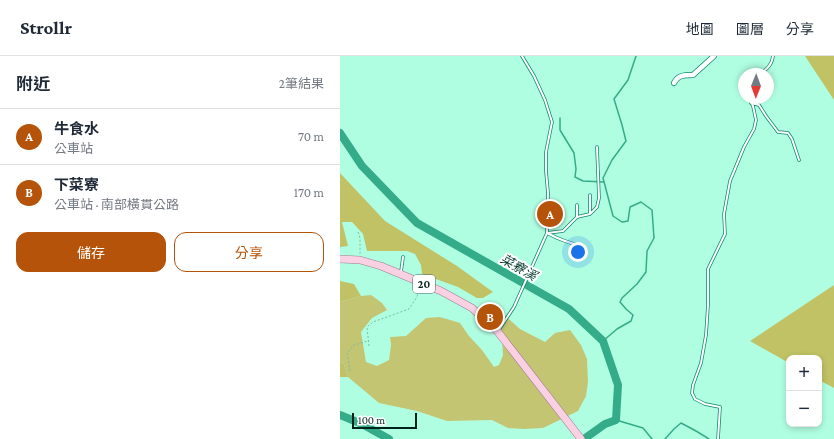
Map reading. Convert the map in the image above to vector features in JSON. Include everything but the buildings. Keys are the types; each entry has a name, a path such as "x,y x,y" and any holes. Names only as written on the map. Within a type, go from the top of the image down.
{"main road":[{"name":"20","path":"340,259 360,260 381,266 441,291 472,308 498,332 582,439"}],"street":[{"path":"674,84 676,79 682,75 693,75 714,56"}],"lane":[{"path":"498,332 514,307 547,233 548,192 546,152 552,122 545,100 534,76 522,56"},
{"path":"768,68 773,60 773,56"},
{"path":"718,439 720,406 705,404 694,399 692,393 693,384 701,363 706,335 708,269 725,234 724,214 730,181 744,147 754,130 756,120 752,104"},
{"path":"755,104 759,105 778,132 788,133 792,139 799,160"},
{"path":"547,233 563,231 577,216 590,214 597,208 597,147"},
{"path":"590,195 590,214"},
{"path":"577,205 577,216"},
{"path":"547,233 558,239 582,246"},
{"path":"401,274 403,257"}],"path":[{"path":"358,232 360,238 360,260"},
{"path":"369,346 367,328 373,322 409,309 417,297 421,282"},
{"path":"350,371 347,353 354,345 368,341"}],"green space":[{"path":"371,295 382,303 387,310 372,318 361,332 366,362 377,366 389,360 391,345 390,337 406,336 426,318 439,317 460,323 494,367 499,365 503,355 502,338 498,320 500,311 520,329 545,342 555,333 570,330 581,345 587,359 588,382 586,396 578,411 543,428 524,429 508,428 492,420 447,421 417,411 379,403 348,377 344,364 340,361 340,302 361,296"}],"shaded area":[{"path":"805,56 834,56 834,100"},
{"path":"340,173 385,221 457,266 493,292 483,298 477,298 458,287 422,274 421,265 415,254 407,251 367,251 363,234 352,222 342,222 348,246 340,247"},
{"path":"340,281 354,284 361,296 340,302"},
{"path":"834,285 834,388 822,382 822,355 786,355 786,361 750,341"},
{"path":"340,361 344,364 348,377 340,377"}],"waterway":[{"path":"603,341 617,329 631,321 633,315 620,302 646,272 647,251 654,238 652,210 641,202 630,207 628,221 622,222 613,216 603,178 612,160 626,141 614,99 628,80 636,56"},
{"path":"560,118 560,130 574,153 576,169 575,177 583,181 604,182"},
{"name":"菜竂溪","path":"340,133 362,166 417,223 569,309 603,341 618,385 616,420 605,424 584,439"},
{"name":"菜竂溪","path":"340,415 362,424 389,439"},
{"path":"616,420 643,428 652,439"},
{"path":"665,439 681,423 709,439"}],"place":[{"name":"牛食水","path":"550,214"},
{"name":"下菜寮","path":"490,317"}]}
